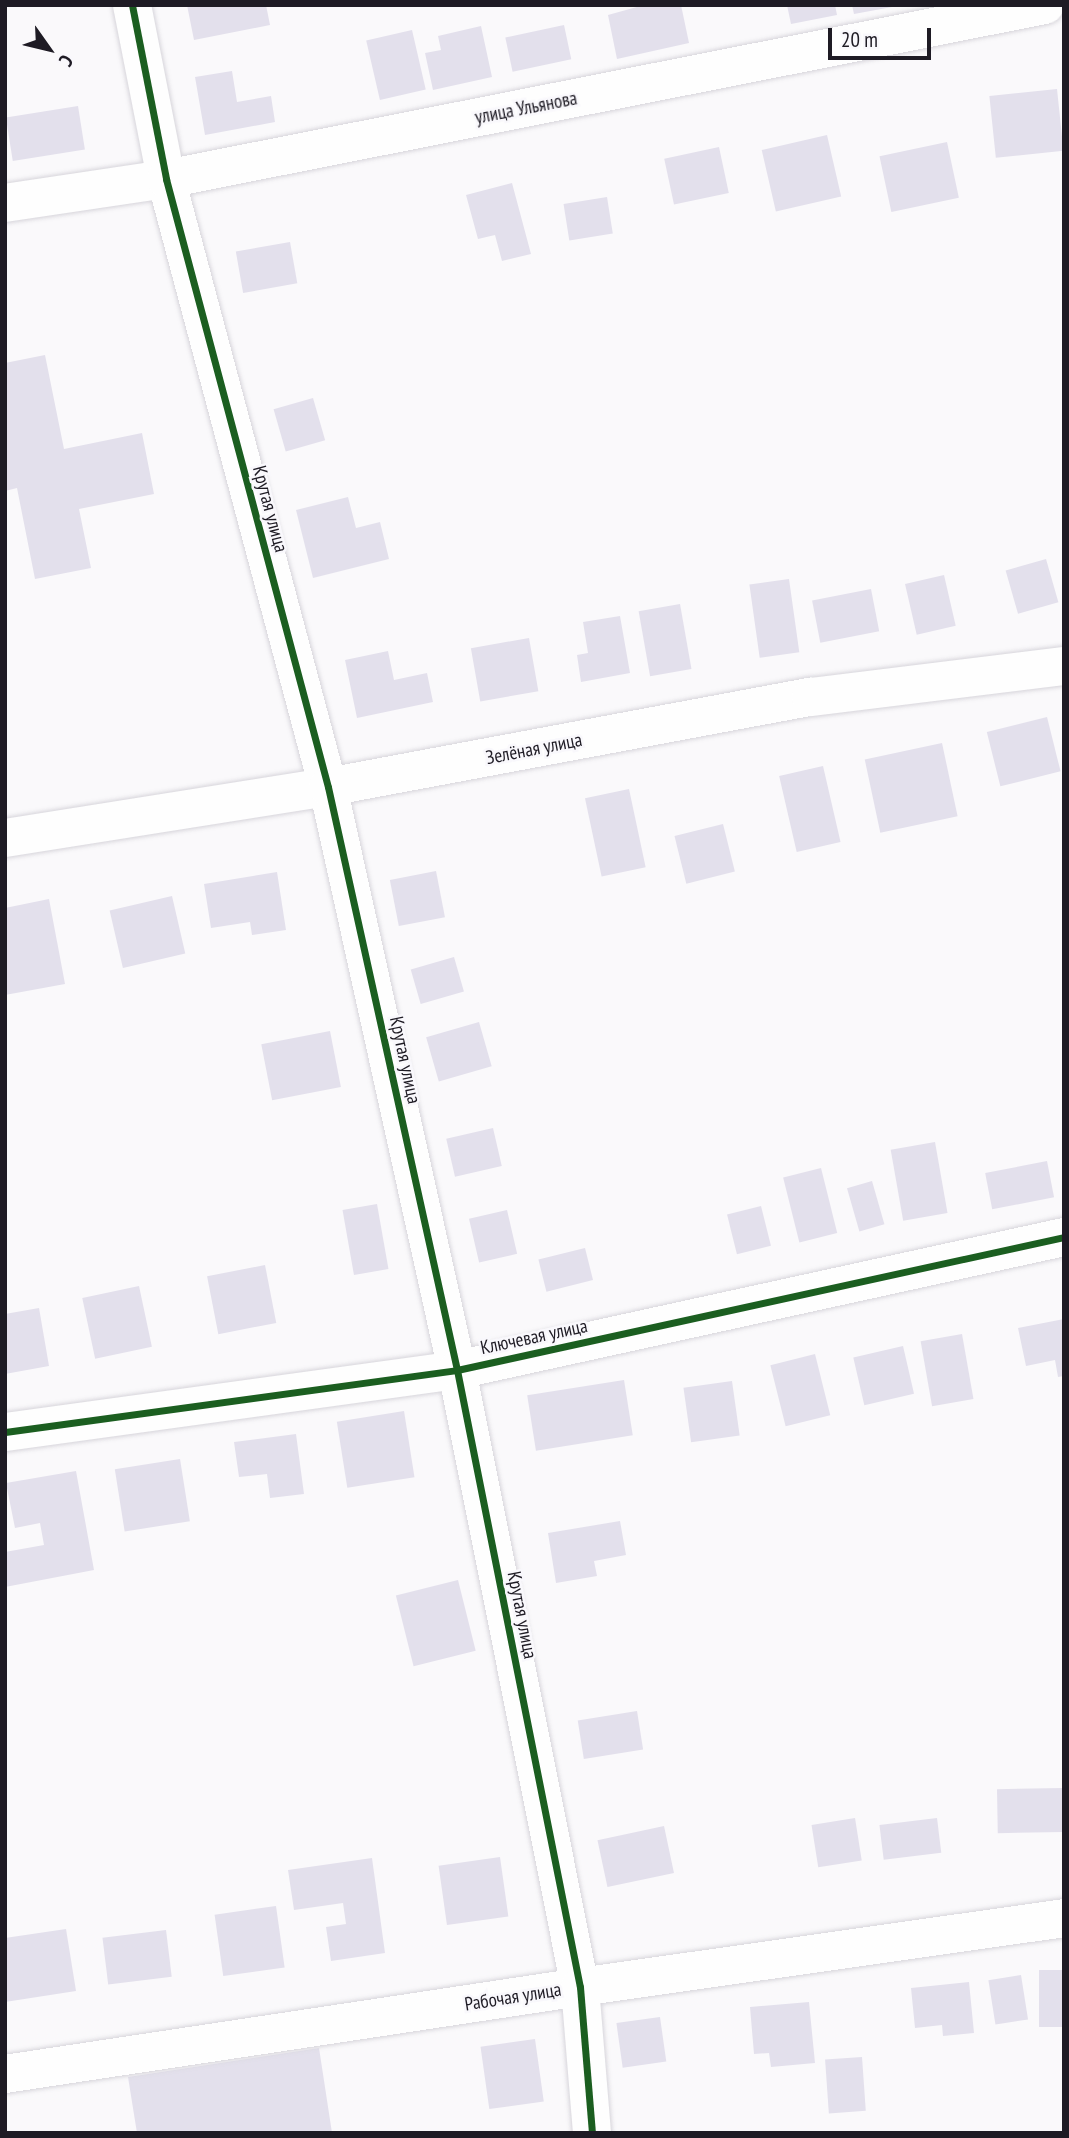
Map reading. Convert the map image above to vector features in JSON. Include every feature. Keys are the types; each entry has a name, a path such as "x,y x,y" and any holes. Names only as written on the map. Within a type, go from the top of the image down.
{"street":[{"name":"Крутая улица","path":"132,5 166,179 328,787 457,1370 580,1987 592,2133"},
{"name":"улица Ульянова","path":"5,202 166,179 1045,5"},
{"name":"Зелёная улица","path":"5,838 328,787 811,697 1064,666"},
{"name":"Ключевая улица","path":"5,1432 457,1370 1064,1237"},
{"name":"Рабочая улица","path":"5,2074 580,1987 1064,1918"}],"building":[{"path":"187,5 266,5 270,25 194,40"},
{"path":"644,5 681,5 689,43 617,59 608,15"},
{"path":"787,5 835,5 837,15 791,24"},
{"path":"852,5 891,5 892,7 854,14"},
{"path":"564,25 571,59 513,72 505,37"},
{"path":"481,26 492,77 433,90 425,53 441,50 438,36"},
{"path":"412,30 426,89 380,100 366,41"},
{"path":"232,71 237,102 271,96 275,122 205,135 195,77"},
{"path":"1057,89 1063,151 996,158 989,96"},
{"path":"78,106 85,149 13,161 6,117"},
{"path":"827,135 841,196 776,211 762,150"},
{"path":"947,142 959,198 891,212 880,156"},
{"path":"719,147 729,193 674,205 664,159"},
{"path":"512,183 531,254 502,261 495,235 478,239 466,195"},
{"path":"607,197 613,234 569,240 564,204"},
{"path":"290,242 297,283 243,293 236,252"},
{"path":"45,355 64,449 142,433 154,494 79,509 91,568 35,579 17,488 5,491 5,363"},
{"path":"313,398 325,440 286,452 274,409"},
{"path":"348,497 356,528 380,522 389,559 313,578 296,510"},
{"path":"1046,559 1058,602 1018,614 1006,571"},
{"path":"944,575 956,626 917,635 905,584"},
{"path":"789,579 799,652 760,658 749,585"},
{"path":"871,589 879,631 820,643 812,600"},
{"path":"680,604 691,669 650,676 639,611"},
{"path":"620,616 630,673 581,682 577,655 588,653 583,622"},
{"path":"529,638 538,691 480,701 471,648"},
{"path":"388,651 394,680 427,673 433,702 357,718 345,660"},
{"path":"1047,717 1061,771 1000,786 987,732"},
{"path":"942,743 958,816 880,833 865,759"},
{"path":"823,766 841,842 797,852 779,776"},
{"path":"629,789 646,867 602,877 585,798"},
{"path":"723,824 735,872 686,884 674,836"},
{"path":"436,871 445,917 399,926 390,880"},
{"path":"277,872 286,930 252,935 250,922 211,928 204,884"},
{"path":"172,896 185,953 123,968 110,910"},
{"path":"49,899 65,984 5,995 5,908"},
{"path":"454,957 464,992 421,1004 411,969"},
{"path":"479,1022 492,1066 439,1081 426,1037"},
{"path":"330,1031 341,1087 272,1100 261,1044"},
{"path":"493,1128 502,1166 455,1177 446,1139"},
{"path":"935,1142 948,1213 903,1221 891,1150"},
{"path":"1047,1161 1054,1197 992,1209 985,1173"},
{"path":"821,1168 837,1233 799,1242 783,1177"},
{"path":"872,1181 884,1224 859,1231 847,1188"},
{"path":"377,1204 388,1269 354,1275 343,1210"},
{"path":"761,1206 771,1246 737,1254 727,1214"},
{"path":"507,1210 517,1254 479,1263 469,1219"},
{"path":"585,1248 593,1280 546,1292 538,1260"},
{"path":"265,1265 276,1323 218,1334 207,1276"},
{"path":"139,1286 152,1347 95,1359 82,1298"},
{"path":"39,1308 49,1366 5,1374 5,1314"},
{"path":"1064,1319 1064,1376 1058,1377 1055,1360 1026,1366 1018,1328"},
{"path":"962,1334 973,1399 932,1406 921,1341"},
{"path":"903,1346 914,1394 864,1405 853,1357"},
{"path":"815,1354 830,1415 786,1426 770,1365"},
{"path":"624,1380 633,1435 536,1451 527,1395"},
{"path":"732,1381 740,1435 691,1442 683,1388"},
{"path":"404,1411 414,1477 347,1488 337,1422"},
{"path":"296,1434 304,1494 270,1498 267,1474 239,1477 234,1442"},
{"path":"180,1459 190,1521 125,1532 115,1469"},
{"path":"76,1471 94,1570 5,1587 5,1552 44,1545 40,1523 15,1528 6,1483"},
{"path":"620,1521 626,1555 594,1561 597,1576 556,1583 548,1533"},
{"path":"458,1580 476,1651 414,1666 396,1595"},
{"path":"637,1711 643,1750 584,1759 578,1720"},
{"path":"1063,1788 1064,1832 998,1833 997,1789"},
{"path":"855,1818 862,1860 818,1867 812,1825"},
{"path":"937,1818 941,1853 884,1860 879,1825"},
{"path":"664,1826 674,1873 607,1887 597,1840"},
{"path":"500,1857 508,1916 447,1925 439,1866"},
{"path":"372,1858 385,1953 331,1961 326,1927 346,1924 343,1903 294,1910 288,1870"},
{"path":"276,1906 285,1967 223,1976 215,1915"},
{"path":"66,1929 76,1991 5,2002 5,1938"},
{"path":"166,1930 172,1977 108,1984 102,1938"},
{"path":"1039,1970 1064,1970 1064,2027 1039,2027"},
{"path":"1021,1975 1028,2019 995,2025 988,1980"},
{"path":"969,1982 974,2033 943,2036 942,2025 915,2028 911,1988"},
{"path":"809,2002 815,2063 771,2067 769,2053 754,2054 750,2007"},
{"path":"660,2017 666,2062 623,2068 616,2023"},
{"path":"535,2039 544,2101 489,2109 481,2047"},
{"path":"319,2048 332,2133 137,2133 128,2077"},
{"path":"862,2057 866,2111 829,2113 825,2060"}],"cycle path":[{"path":"132,5 166,179 328,787 457,1370 580,1987 592,2133"},
{"path":"5,1432 457,1370 1064,1237"}]}
